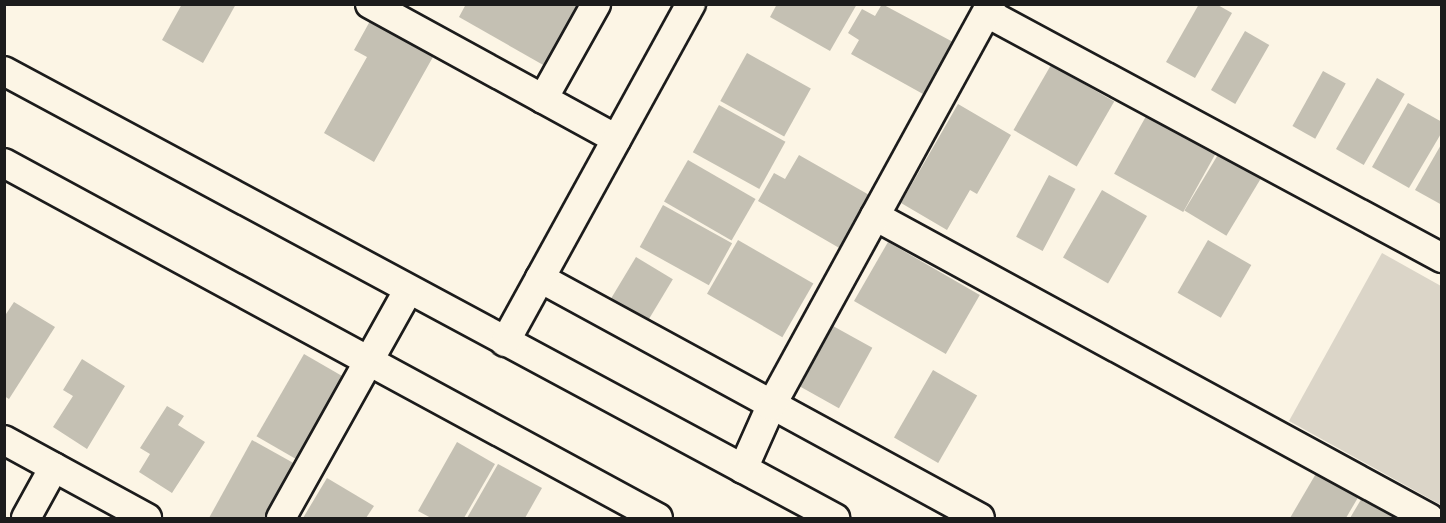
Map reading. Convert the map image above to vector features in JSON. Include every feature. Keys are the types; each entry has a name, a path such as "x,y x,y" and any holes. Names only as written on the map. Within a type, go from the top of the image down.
{"street":[{"path":"370,4 616,139"},
{"path":"543,99 596,4"},
{"path":"505,342 691,4"},
{"path":"743,469 771,406 989,9 1442,258"},
{"path":"4,71 408,291 836,519"},
{"path":"4,163 658,519"},
{"path":"875,216 1429,519"},
{"path":"540,278 980,519"},
{"path":"281,519 408,291"},
{"path":"4,440 147,519"},
{"path":"26,519 54,468"}],"shaded area":[{"path":"1382,253 1441,286 1441,505 1289,421"}],"building":[{"path":"182,4 236,4 203,63 162,40"},
{"path":"466,4 579,4 545,66 459,17"},
{"path":"777,4 857,4 830,51 770,17"},
{"path":"882,4 953,42 923,94 851,54 859,40 848,33 862,9 875,16"},
{"path":"1199,4 1216,4 1232,13 1195,78 1166,62"},
{"path":"375,12 438,48 374,162 324,133 367,57 354,50"},
{"path":"1245,31 1269,45 1235,104 1211,90"},
{"path":"747,53 811,88 784,136 720,101"},
{"path":"1051,65 1114,102 1077,166 1014,130"},
{"path":"1323,71 1346,84 1315,139 1292,126"},
{"path":"1377,78 1405,94 1364,165 1336,149"},
{"path":"1408,103 1442,122 1442,132 1409,188 1372,167"},
{"path":"958,104 1011,135 977,194 970,190 947,230 901,203"},
{"path":"719,105 785,142 759,189 693,152"},
{"path":"1150,109 1219,147 1183,212 1114,174"},
{"path":"1442,143 1442,205 1415,190"},
{"path":"1222,148 1264,173 1226,236 1184,211"},
{"path":"799,155 871,196 841,249 758,201 774,173 785,179"},
{"path":"688,160 756,199 732,241 664,202"},
{"path":"1049,175 1075,189 1043,251 1016,237"},
{"path":"1102,190 1147,216 1108,284 1063,258"},
{"path":"663,205 732,243 709,285 640,247"},
{"path":"738,240 813,284 782,337 707,294"},
{"path":"1208,240 1251,265 1221,318 1178,293"},
{"path":"888,242 980,295 946,354 854,301"},
{"path":"636,257 673,279 645,325 608,303"},
{"path":"14,302 55,327 9,399 4,396 4,317"},
{"path":"833,326 872,348 839,408 800,386"},
{"path":"304,354 346,378 298,460 256,436"},
{"path":"82,359 125,386 87,449 53,427 73,396 63,390"},
{"path":"933,370 977,396 938,463 894,438"},
{"path":"167,406 184,416 178,425 205,442 172,493 139,472 150,454 140,448"},
{"path":"252,440 297,465 267,518 209,518"},
{"path":"457,442 495,464 464,518 431,518 418,511"},
{"path":"498,464 542,488 525,518 467,518"},
{"path":"1321,465 1363,489 1346,518 1290,518"},
{"path":"327,478 374,506 366,518 303,518"},
{"path":"1369,486 1406,518 1350,518"}]}
